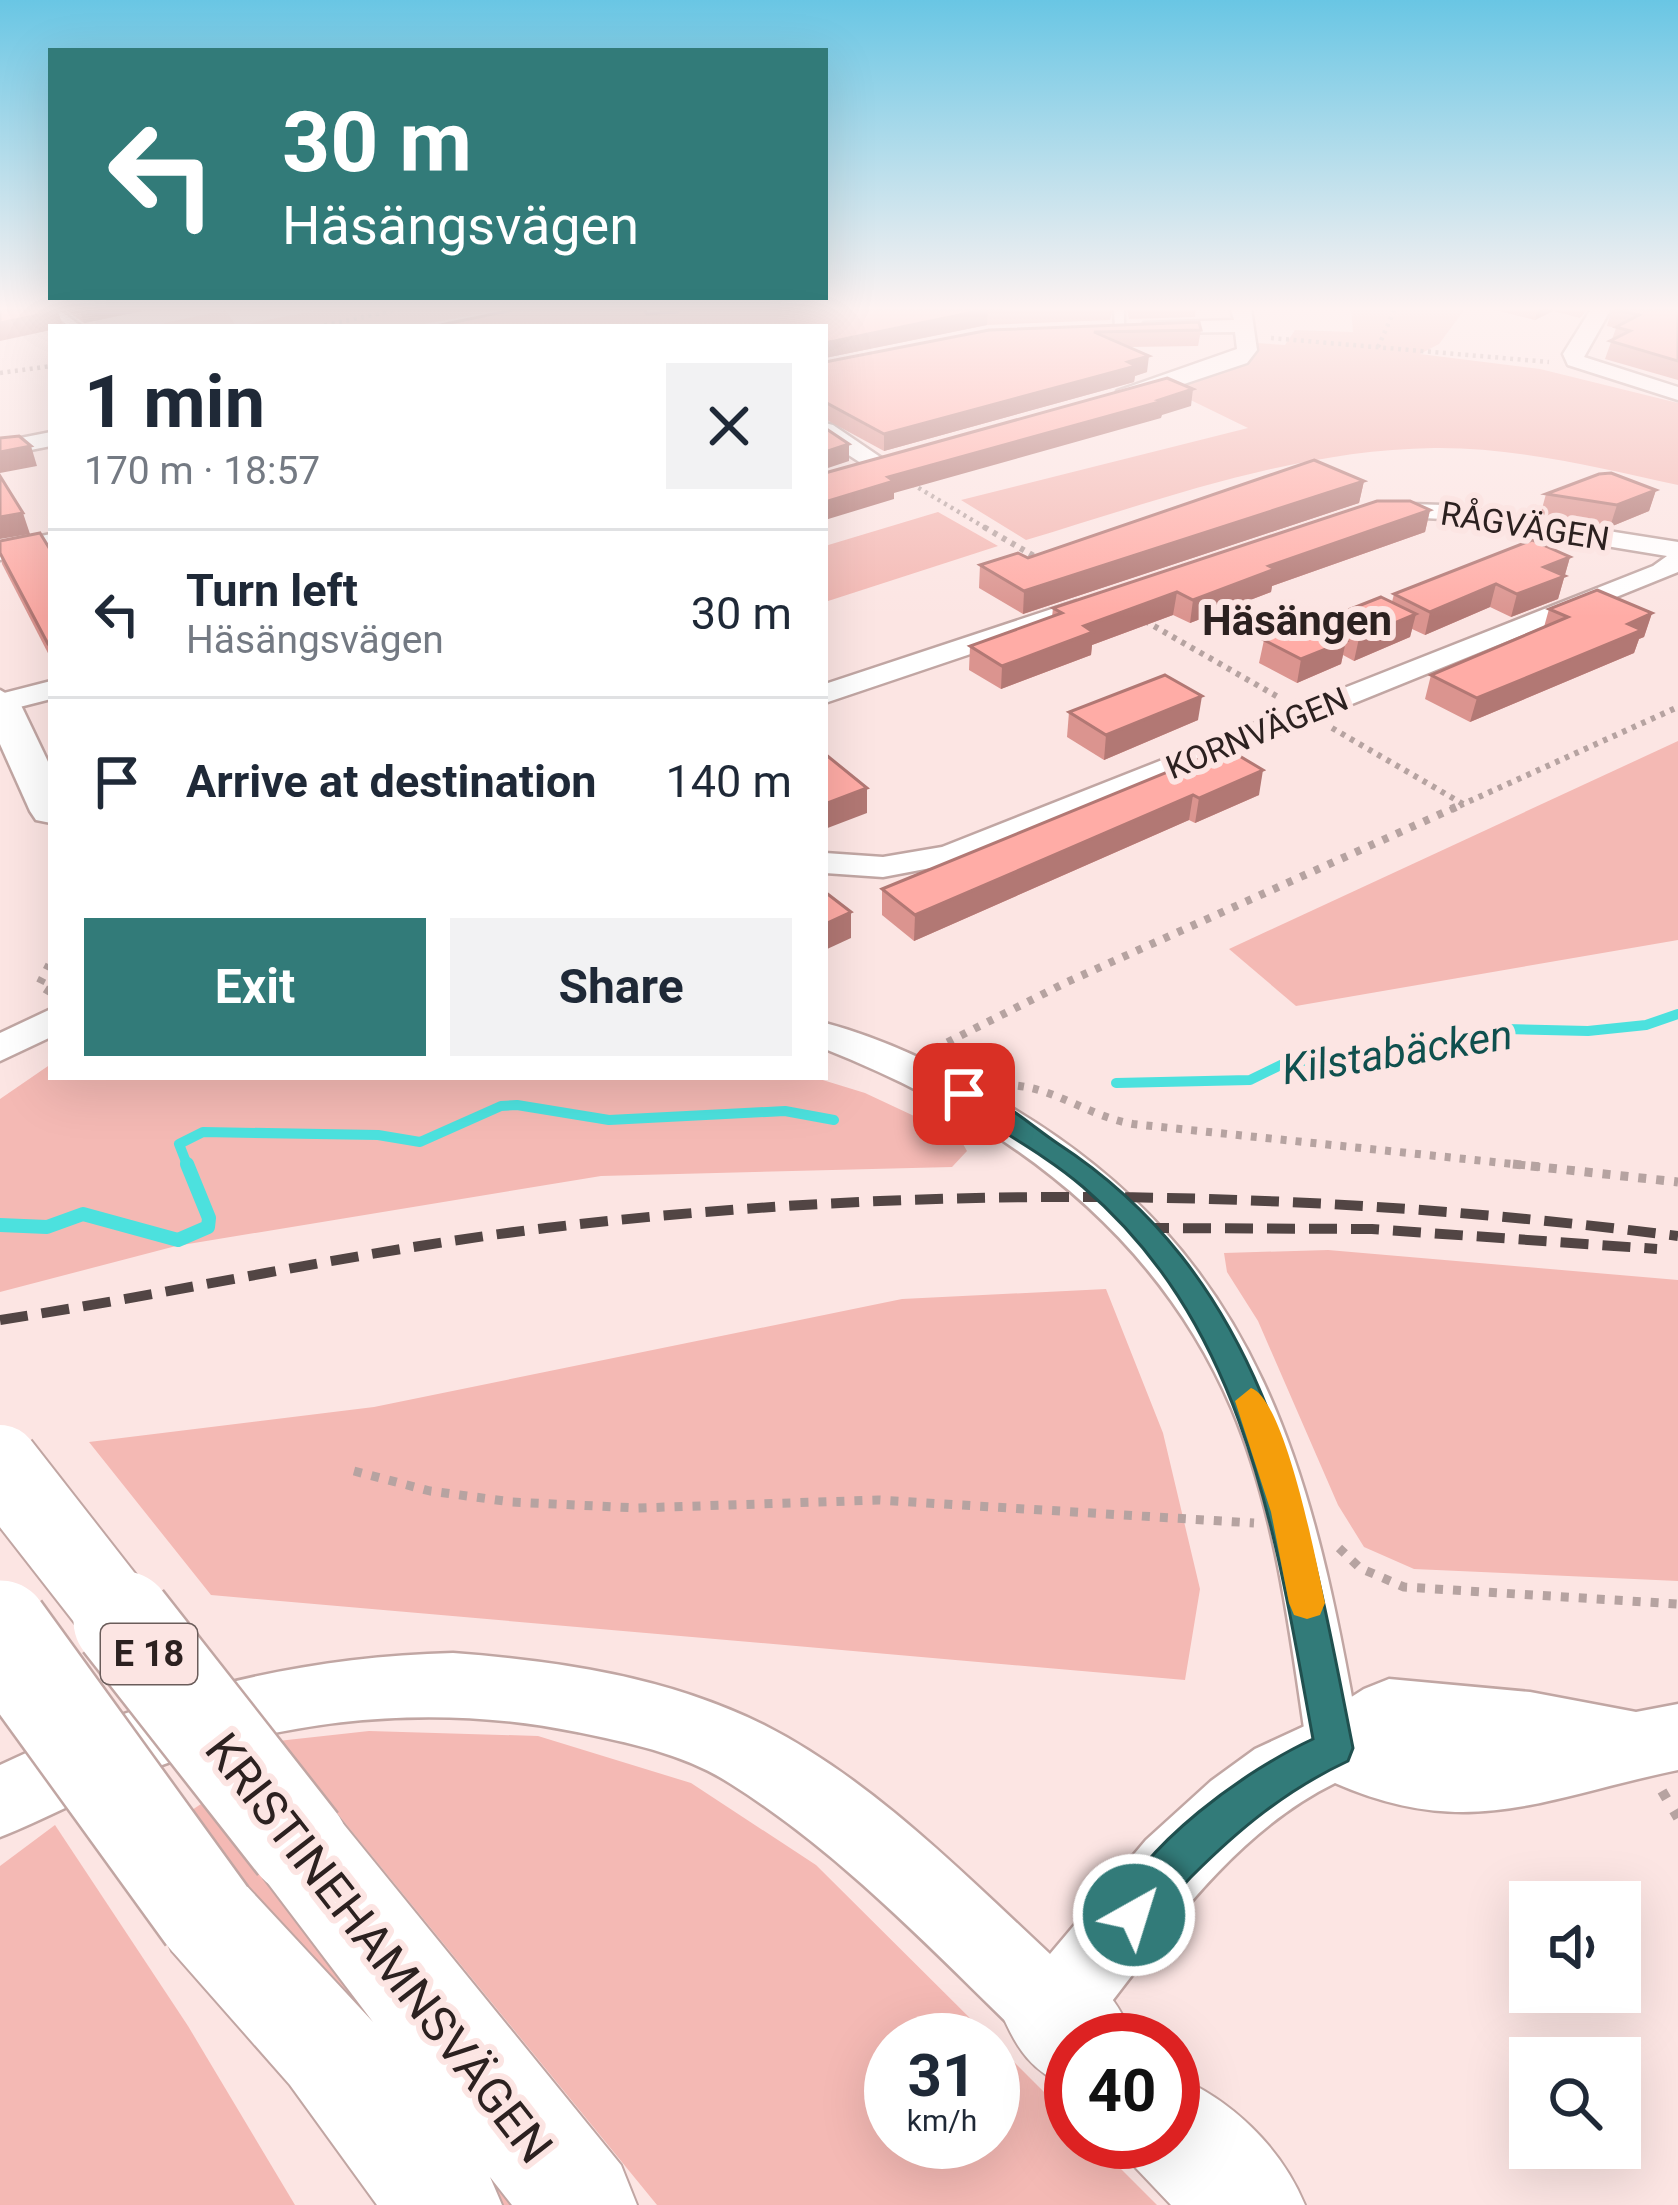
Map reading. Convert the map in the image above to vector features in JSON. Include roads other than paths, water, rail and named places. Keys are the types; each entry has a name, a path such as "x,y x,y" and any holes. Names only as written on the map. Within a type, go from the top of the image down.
{"highway":[{"name":"KRISTINEHAMNSVÄGEN","path":"0,1464 581,2205"},
{"name":"E 18","path":"0,1630 207,1916 327,2048 424,2188"},
{"path":"1200,2156 1249,2205"}],"street":[{"path":"828,431 891,462 843,475"},
{"path":"0,449 48,440"},
{"name":"RÅGVÄGEN","path":"1354,516 1391,508 1443,512 1678,550"},
{"path":"0,552 48,543"},
{"name":"KORNVÄGEN","path":"828,863 883,867 950,855 1662,572 1678,560"},
{"path":"828,693 1107,599"},
{"path":"48,691 0,702 48,805"},
{"path":"828,1036 913,1069 994,1110 1093,1180 1171,1262 1215,1328 1256,1411 1292,1526 1334,1748"},
{"path":"0,1802 141,1737 288,1694 386,1683 474,1682 588,1701 680,1724 755,1758 926,1894 1054,2013"},
{"path":"1334,1748 1379,1772 1434,1784 1532,1775 1656,1740"},
{"path":"1077,2013 1189,1851 1281,1773 1334,1748"}],"waterway":[{"name":"Kilstabäcken","path":"1116,1083 1250,1080 1285,1063 1462,1043 1506,1029 1588,1031 1646,1025 1678,1014"},
{"name":"Kilstabäcken","path":"188,1167 179,1144 203,1132 378,1135 420,1142 501,1106 609,1120 785,1111 834,1120"},
{"name":"Kilstabäcken","path":"0,1225 47,1227 83,1214 178,1240 208,1227 209,1218 187,1164"}],"railway":[{"path":"0,1320 477,1237 687,1213 829,1204 1112,1197 1254,1201 1396,1208 1678,1236"},
{"path":"1141,1228 1372,1229 1657,1249"}],"district":[{"name":"Häsängen","path":"1297,620"}]}
